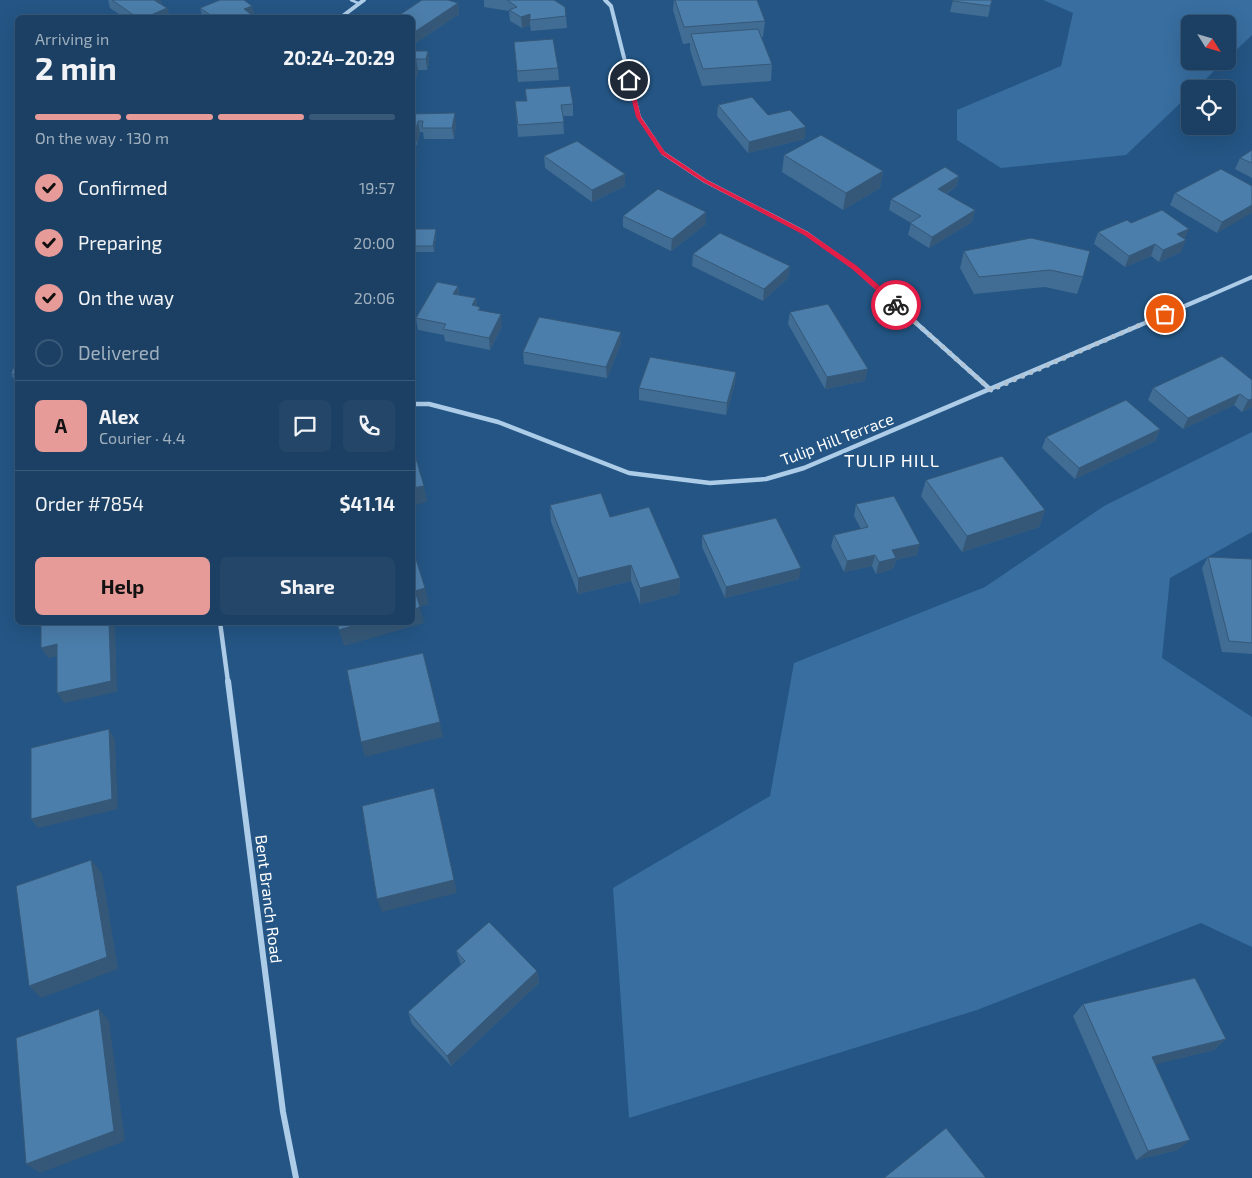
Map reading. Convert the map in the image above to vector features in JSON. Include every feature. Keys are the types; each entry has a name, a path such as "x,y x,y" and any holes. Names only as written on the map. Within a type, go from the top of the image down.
{"street":[{"path":"344,15 364,0"},
{"path":"605,0 611,6 639,117 663,153 705,181 806,234 855,268 991,390"},
{"name":"Tulip Hill Terrace","path":"415,404 429,404 498,422 629,473 710,483 766,478 804,468 991,390 1252,277"},
{"name":"Bent Branch Road","path":"220,625 282,1102 296,1178"}],"lane":[{"path":"351,0 358,3"}],"shaded area":[{"path":"1043,0 1252,0 1252,35 1236,50 1236,15 1181,15 1181,70 1215,70 1205,80 1181,80 1181,103 1126,155 1001,168 957,140 957,110 1061,66 1073,13"},
{"path":"1252,432 1252,532 1170,578 1162,658 1252,717 1252,947 1201,923 977,1010 629,1118 613,888 770,796 794,663 985,587 1104,506"}],"building":[{"path":"112,0 154,0 167,8 151,15 134,15"},
{"path":"220,0 244,0 252,6 244,9 252,15 210,15 200,8"},
{"path":"422,0 448,0 458,3 415,32 415,15 400,15"},
{"path":"507,0 554,0 565,7 566,16 530,20 530,14 521,17 509,10 517,7"},
{"path":"675,0 757,0 765,21 684,27"},
{"path":"953,0 992,0 990,6"},
{"path":"758,29 772,64 703,69 691,34"},
{"path":"553,39 558,68 517,71 514,42"},
{"path":"415,51 428,51 426,59 416,59 415,63"},
{"path":"570,86 573,104 561,105 564,122 518,125 515,101 527,101 525,89"},
{"path":"752,97 768,115 790,110 806,127 749,142 718,105"},
{"path":"455,113 452,128 422,128 423,121 418,121 415,133 415,114"},
{"path":"821,135 883,171 846,193 784,155"},
{"path":"577,141 625,174 592,190 544,156"},
{"path":"1252,150 1252,163 1240,158"},
{"path":"945,167 959,176 938,189 975,210 932,237 910,223 921,216 891,199"},
{"path":"1221,169 1252,186 1252,205 1222,222 1175,193"},
{"path":"658,189 706,212 672,239 623,216"},
{"path":"1162,210 1189,229 1177,234 1186,240 1163,250 1155,244 1129,256 1098,232 1127,220 1131,223"},
{"path":"415,229 436,229 433,246 415,246"},
{"path":"720,233 790,266 764,289 693,254"},
{"path":"1031,238 1090,251 1083,277 1050,270 979,277 964,251"},
{"path":"437,282 458,286 453,294 476,298 472,305 480,307 478,310 501,314 489,338 443,329 446,324 416,318"},
{"path":"828,304 868,369 827,377 790,312"},
{"path":"539,317 621,332 606,367 523,352"},
{"path":"1222,356 1252,380 1252,399 1248,400 1240,394 1188,418 1153,388"},
{"path":"650,357 736,372 727,403 639,388"},
{"path":"15,364 15,374 11,374"},
{"path":"1126,400 1160,429 1079,468 1046,437"},
{"path":"415,455 424,486 415,488"},
{"path":"1002,456 1045,510 967,536 926,480"},
{"path":"601,493 610,517 649,507 680,578 640,588 631,565 578,578 550,505"},
{"path":"894,496 920,544 892,550 896,558 879,562 875,555 847,561 834,535 868,527 856,504"},
{"path":"776,518 801,568 726,587 702,535"},
{"path":"415,556 425,588 415,591"},
{"path":"1208,557 1252,559 1252,643 1229,641"},
{"path":"415,591 420,607 415,609"},
{"path":"41,625 109,625 111,681 57,693 57,644 41,648"},
{"path":"338,625 356,625 339,630"},
{"path":"423,653 440,722 361,742 347,670"},
{"path":"109,729 112,799 31,819 31,748"},
{"path":"434,788 454,880 377,899 362,806"},
{"path":"91,860 107,957 29,986 16,886"},
{"path":"489,922 537,971 447,1056 408,1012 465,961 456,951"},
{"path":"1195,978 1226,1039 1152,1057 1190,1140 1148,1151 1083,1004"},
{"path":"99,1009 114,1131 26,1164 16,1038"},
{"path":"946,1128 986,1178 884,1178"}],"way so far":[{"path":"896,305 991,390 1165,314"}],"district":[{"name":"TULIP HILL","path":"892,461"}],"route":[{"path":"629,80 639,117 663,153 705,181 806,234 855,268 896,305"}]}
